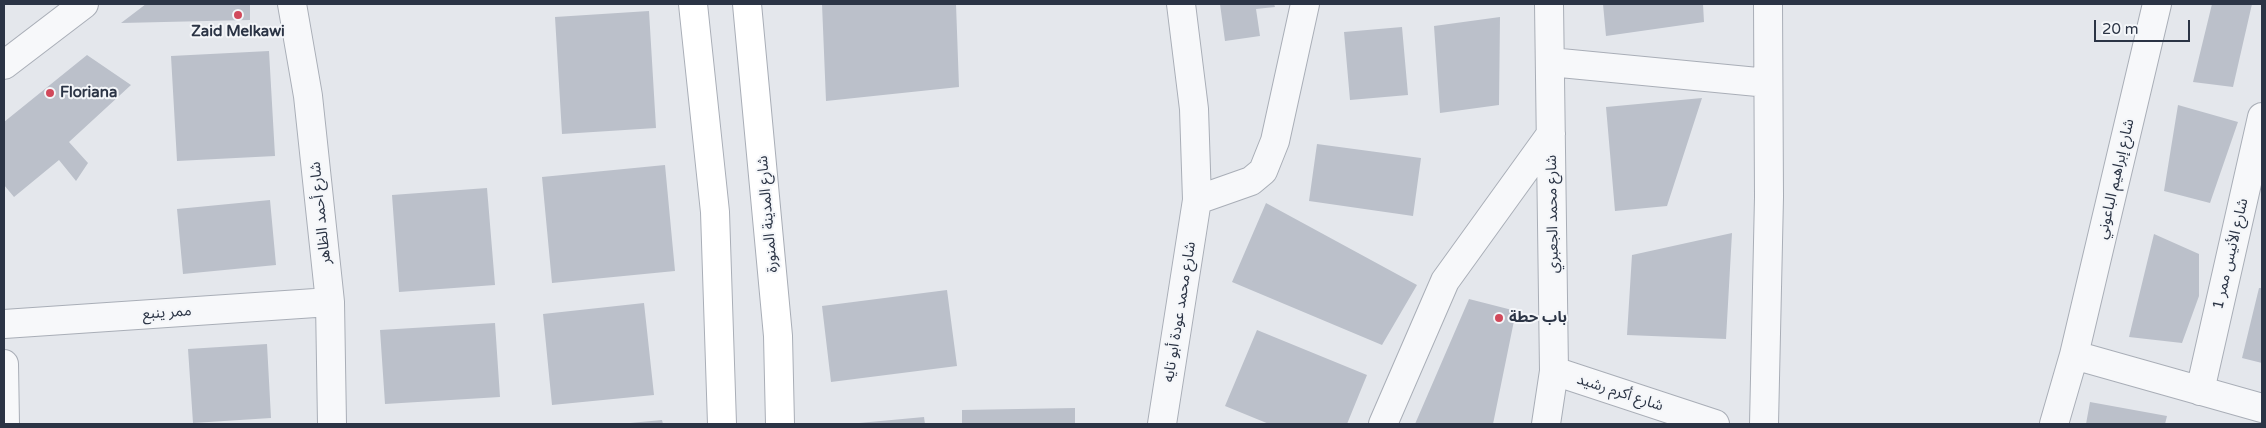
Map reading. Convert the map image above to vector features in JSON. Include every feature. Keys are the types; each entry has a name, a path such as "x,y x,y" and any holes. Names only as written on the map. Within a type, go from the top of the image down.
{"main road":[{"path":"693,4 715,212 722,424"},
{"name":"شارع المدينة المنورة","path":"747,4 778,336 780,424"}],"street":[{"path":"4,65 84,4"},
{"name":"شارع أحمد الظاهر","path":"292,4 308,96 330,302 332,424"},
{"name":"شارع محمد عودة أبو تايه","path":"1162,424 1197,200 1194,109 1181,4"},
{"path":"1197,200 1240,186 1263,172 1275,141 1305,4"},
{"name":"شارع محمد الجعبري","path":"1546,424 1554,370 1549,4"},
{"path":"1764,424 1769,197 1768,4"},
{"name":"شارع إبراهيم الباعوني","path":"2054,424 2074,355 2158,4"},
{"path":"1550,62 1768,83"},
{"name":"شارع الأنيس ممر 1","path":"2200,391 2262,117"},
{"path":"1383,424 1445,281 1551,134"},
{"name":"ممر ينبع","path":"4,324 330,302"},
{"path":"2074,355 2262,408"},
{"path":"4,364 5,424"},
{"name":"شارع أكرم رشيد","path":"1554,370 1715,424"}],"building":[{"path":"146,4 250,4 250,20 121,23"},
{"path":"822,4 956,4 959,87 826,101"},
{"path":"1220,4 1274,4 1275,7 1256,9 1260,36 1225,41"},
{"path":"1603,4 1703,4 1704,22 1606,36"},
{"path":"2212,4 2252,4 2233,87 2193,82"},
{"path":"649,11 656,128 562,134 555,17"},
{"path":"1500,17 1499,105 1440,113 1434,26"},
{"path":"1402,27 1408,95 1350,100 1344,32"},
{"path":"269,51 275,156 177,161 171,56"},
{"path":"87,55 131,85 69,142 88,163 76,181 59,160 14,197 4,185 4,122"},
{"path":"1702,98 1667,206 1615,211 1606,107"},
{"path":"2178,105 2238,122 2210,203 2164,191"},
{"path":"1317,144 1421,158 1413,216 1309,201"},
{"path":"665,165 675,271 552,283 542,177"},
{"path":"487,188 495,285 399,292 392,195"},
{"path":"270,200 276,265 183,274 177,209"},
{"path":"1266,203 1417,285 1382,345 1232,282"},
{"path":"1732,233 1726,339 1627,335 1632,255"},
{"path":"2154,234 2199,254 2199,296 2182,343 2129,337"},
{"path":"2259,288 2262,288 2262,363 2242,358"},
{"path":"947,290 957,366 831,382 822,306"},
{"path":"1469,299 1516,311 1493,424 1415,424"},
{"path":"644,303 654,395 552,405 543,314"},
{"path":"495,323 500,397 385,404 380,330"},
{"path":"1257,330 1367,375 1347,424 1269,424 1225,406"},
{"path":"267,344 271,418 193,423 188,349"},
{"path":"2090,402 2167,416 2165,424 2086,424"},
{"path":"1075,408 1075,424 962,424 962,410"},
{"path":"924,417 925,424 859,424 859,423"},
{"path":"662,420 663,424 630,423"}],"place":[{"name":"Zaid Melkawi","path":"238,15"},
{"name":"Floriana","path":"50,93"},
{"name":"باب حطة","path":"1499,318"}]}
